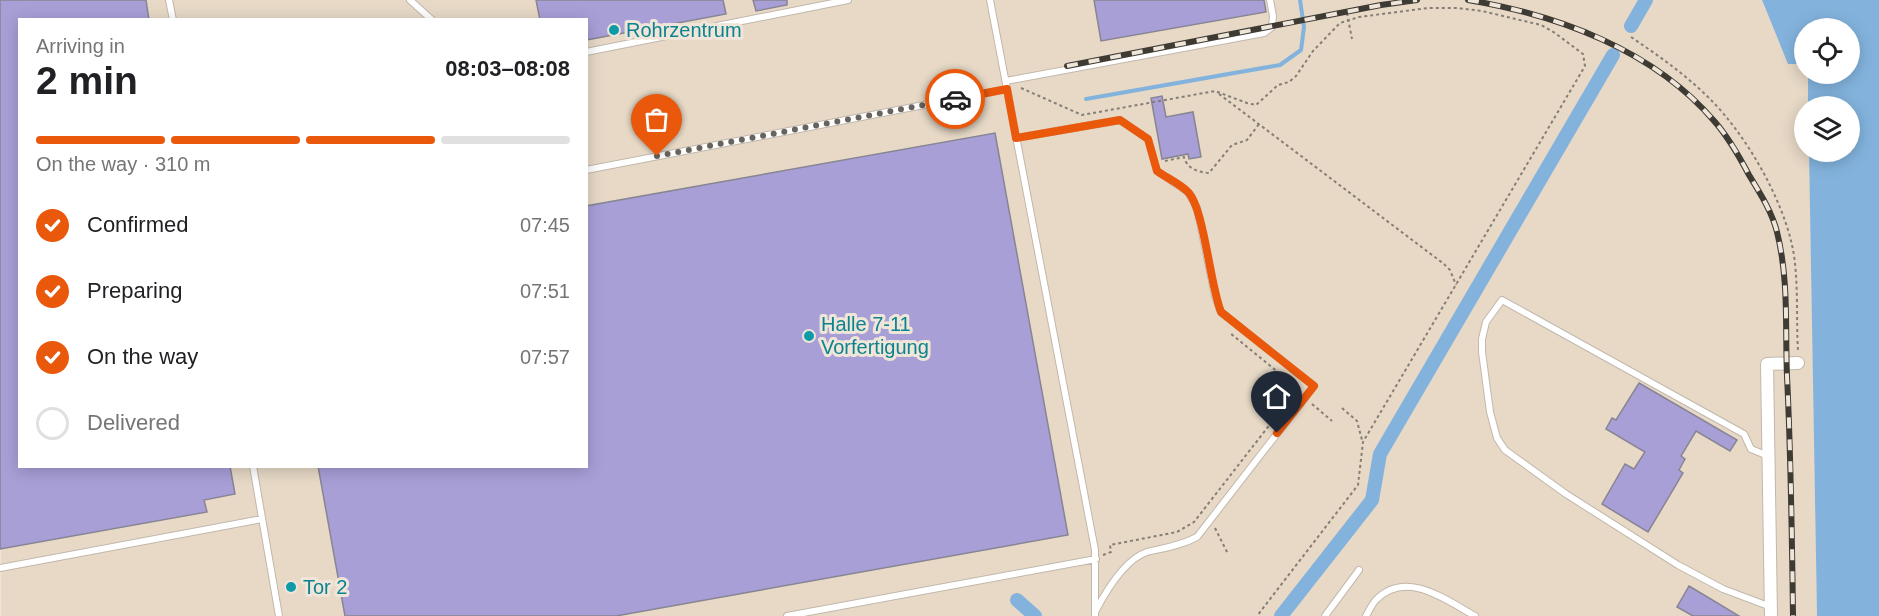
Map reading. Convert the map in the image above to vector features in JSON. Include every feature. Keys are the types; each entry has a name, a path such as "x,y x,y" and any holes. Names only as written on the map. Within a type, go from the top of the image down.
{"street":[{"path":"1771,612 1767,364 1798,363"}],"lane":[{"path":"169,0 173,18"},
{"path":"410,0 430,18"},
{"path":"588,52 848,0"},
{"path":"990,0 1096,559 1095,614"},
{"path":"1006,81 1264,33 1272,27 1273,16 1270,0"},
{"path":"588,170 1007,89"},
{"path":"1016,138 1120,120 1148,139 1157,171 1188,192 1197,208 1215,296 1221,312 1314,386 1197,537 1184,544 1144,553 1129,563 1103,595 1095,614"},
{"path":"1768,457 1752,449 1744,434 1502,300 1486,322 1482,352 1490,412 1497,438 1512,456 1566,494 1678,565 1723,590 1771,612"},
{"path":"253,468 279,616"},
{"path":"0,568 262,519"},
{"path":"787,616 1096,559"},
{"path":"1325,616 1359,570"},
{"path":"1366,616 1376,600 1396,587 1408,586 1434,593 1475,616"}],"path":[{"path":"1006,81 1082,115 1215,91 1256,105 1278,85 1289,82 1296,76 1340,23 1391,12 1428,8 1482,11 1541,25 1583,54 1585,66 1363,442"},
{"path":"1347,13 1352,39"},
{"path":"1631,37 1672,66 1712,100 1748,147 1771,190 1793,247 1798,363"},
{"path":"1215,91 1444,264 1450,270 1456,285"},
{"path":"1155,163 1184,158 1185,162 1196,171 1209,173 1232,145 1247,140 1259,124"},
{"path":"1096,559 1111,552 1110,545 1177,532 1194,522 1296,391 1295,386 1228,332 1221,312"},
{"path":"1304,398 1332,422"},
{"path":"1257,616 1358,485 1363,442 1357,421 1342,408"},
{"path":"1209,522 1214,525 1228,554"}],"shaded area":[{"path":"0,0 1762,0 1788,64 1794,64 1794,84 1808,84 1808,96 1794,96 1794,162 1809,162 1817,616 1,616"}],"water":[{"path":"1762,0 1879,0 1879,616 1817,616 1809,162 1860,162 1860,96 1808,96 1808,84 1860,84 1860,18 1794,18 1794,64 1788,64"}],"building":[{"path":"0,0 146,0 149,18 18,18 18,468 230,468 235,494 204,500 207,512 0,549"},
{"name":"Rohrzentrum","path":"536,0 723,0 726,14 588,40 588,18 540,18"},
{"name":"Rohrzentrum","path":"753,0 787,0 787,5 756,11"},
{"path":"1094,0 1264,0 1266,12 1101,41"},
{"path":"1162,96 1166,117 1193,112 1201,157 1189,159 1188,154 1162,159 1151,98"},
{"name":"Halle 7-11 Vorfertigung","path":"995,133 1068,535 616,616 345,616 318,468 588,468 588,206"},
{"path":"1639,383 1737,440 1730,451 1696,431 1681,456 1685,459 1679,470 1683,473 1648,532 1602,504 1625,464 1634,469 1645,452 1606,429 1612,418 1616,420"},
{"path":"1689,586 1739,616 1693,616 1677,607"}],"waterway":[{"path":"1086,99 1280,65 1301,50 1304,27 1300,0"},
{"path":"1631,26 1646,0"},
{"path":"1281,616 1372,500 1380,454 1613,55"},
{"path":"1017,600 1035,616"}],"railway":[{"path":"1067,66 1417,0"},
{"path":"1468,0 1536,15 1570,26 1634,56 1663,75 1691,97 1720,128 1765,203 1777,232 1785,286 1793,616"}],"way so far":[{"path":"657,156 955,99"}],"place":[{"name":"Rohrzentrum","path":"614,30"},
{"name":"Halle 7-11 Vorfertigung","path":"809,336"},
{"name":"Tor 2","path":"291,587"}],"route":[{"path":"955,99 1007,89 1016,138 1120,120 1148,139 1157,171 1188,192 1197,208 1215,296 1221,312 1314,386 1277,433"}]}
